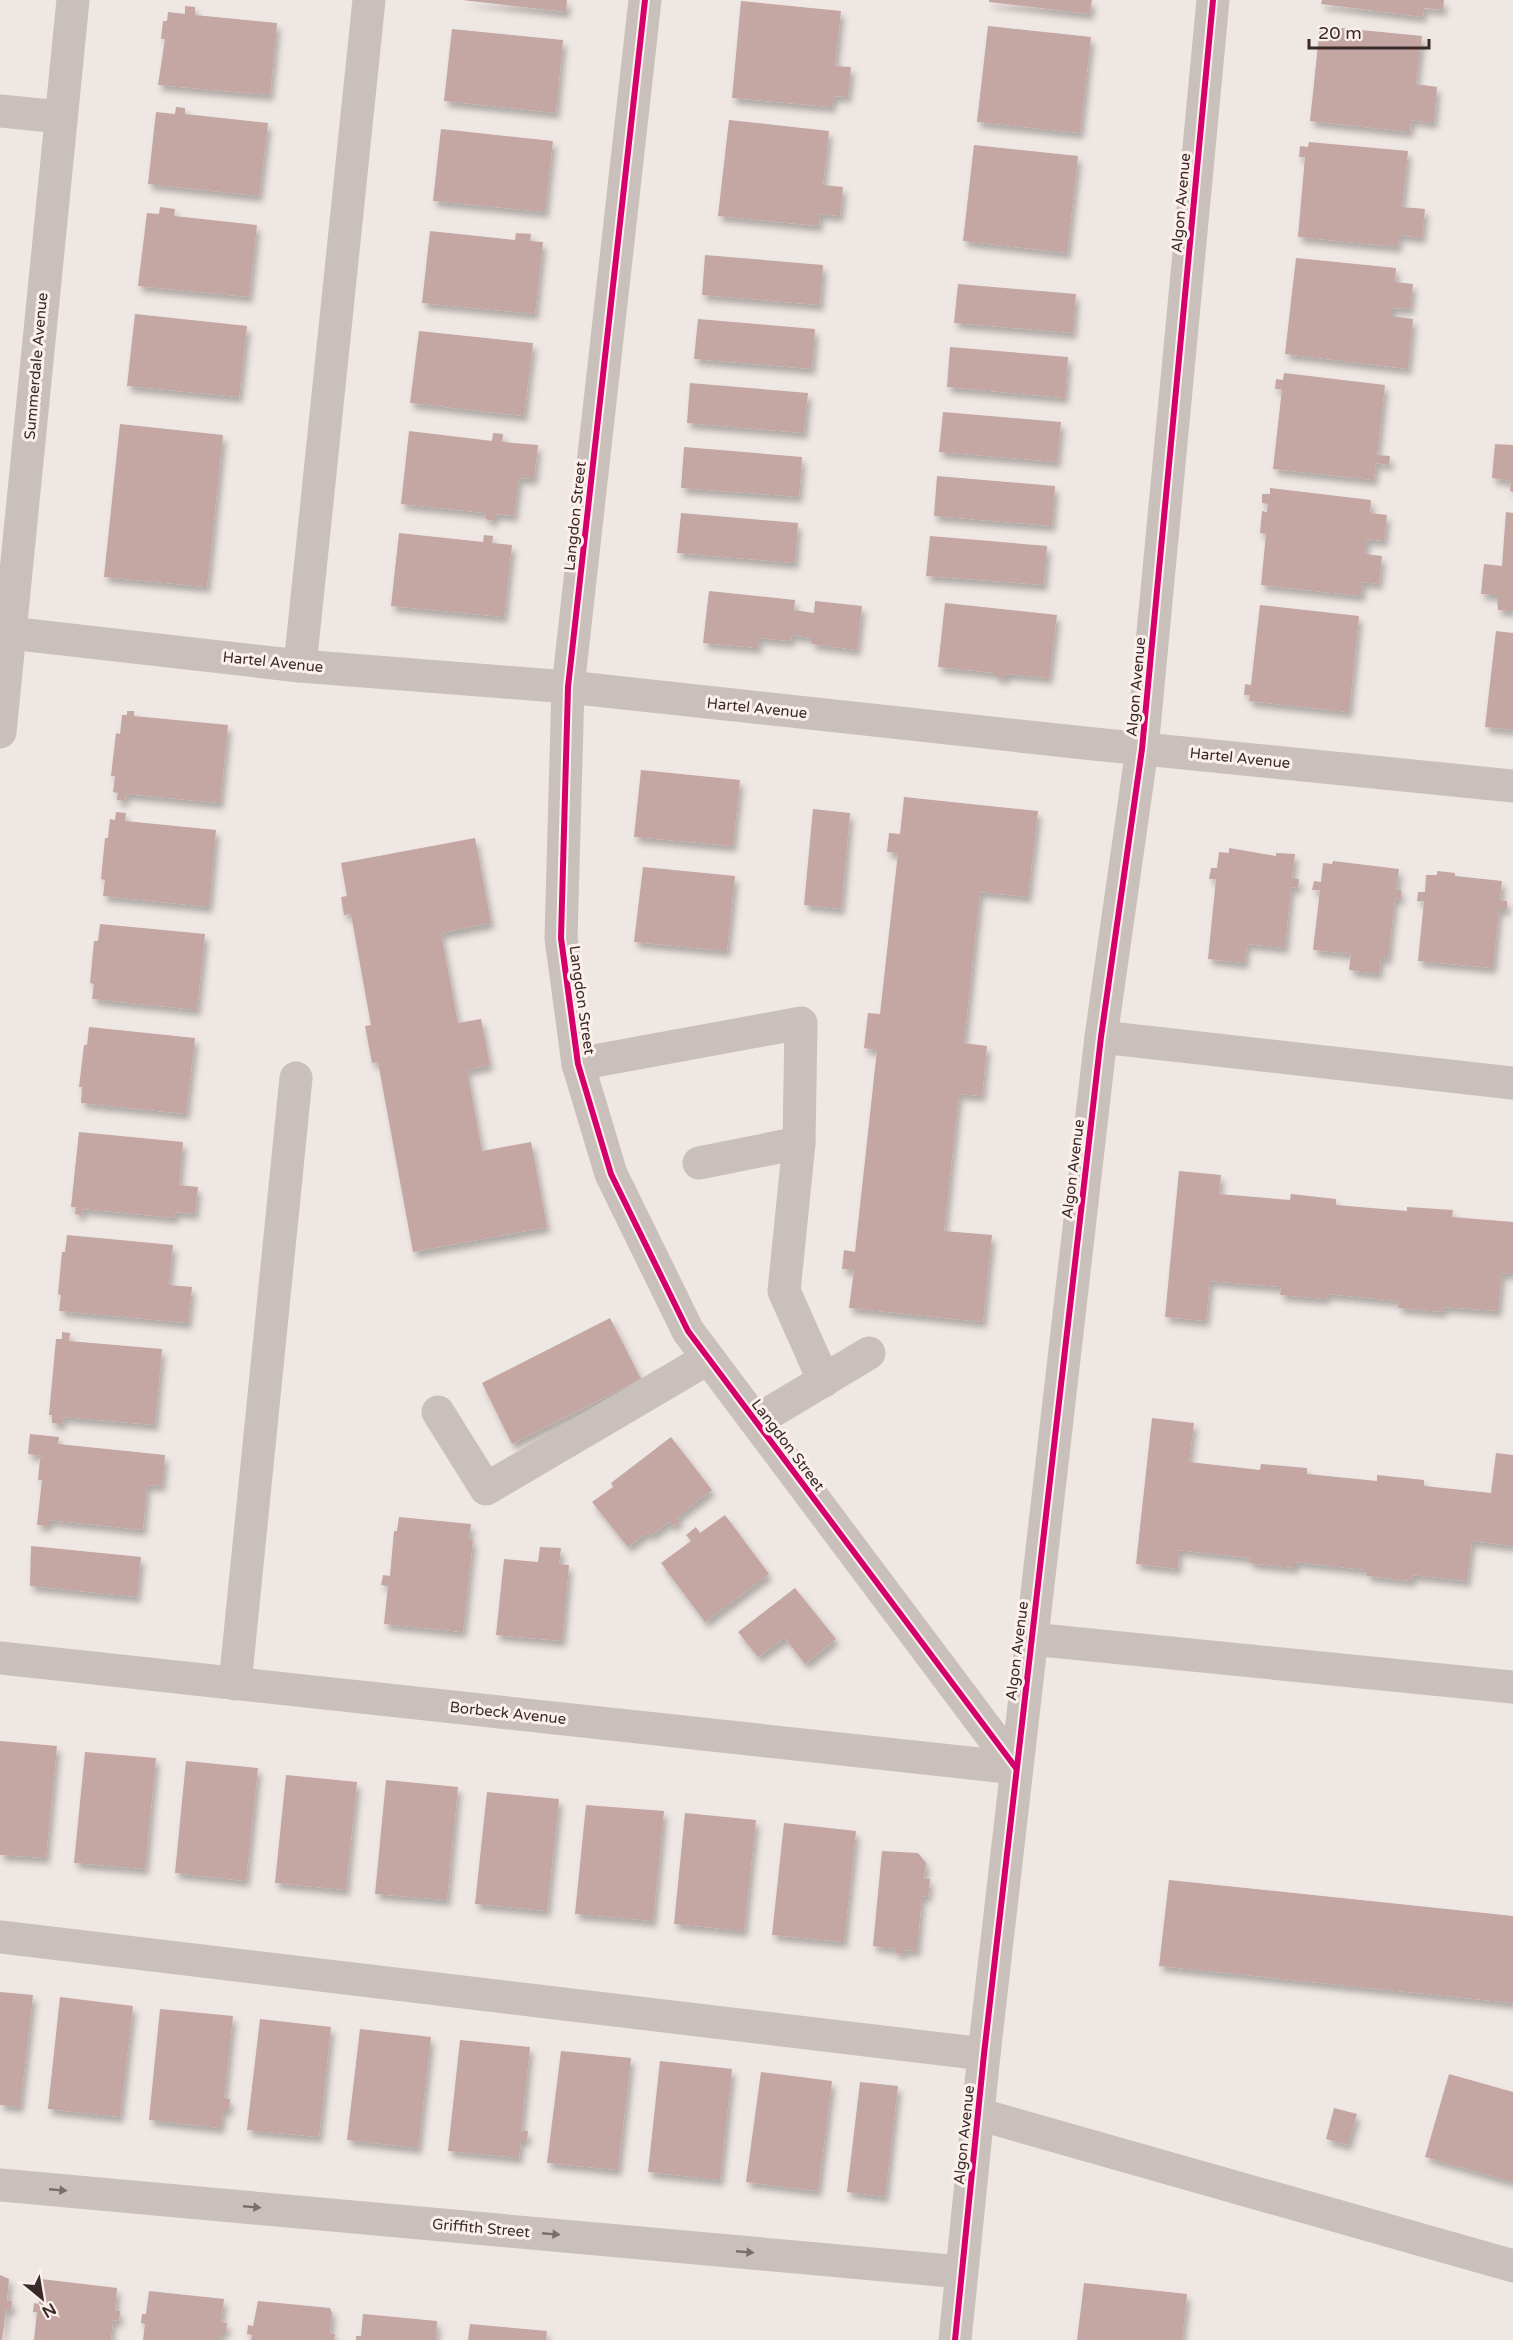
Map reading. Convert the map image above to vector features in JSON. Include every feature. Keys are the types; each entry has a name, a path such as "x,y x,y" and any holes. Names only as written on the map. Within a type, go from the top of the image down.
{"street":[{"name":"Summerdale Avenue","path":"0,732 6,632 73,0"},
{"path":"300,666 369,0"},
{"name":"Langdon Street","path":"645,0 568,687 561,938 578,1064 611,1174 688,1331 1016,1768"},
{"name":"Algon Avenue","path":"956,2340 984,2054 1101,1037 1142,749 1213,0"},
{"path":"0,111 60,117"},
{"name":"Hartel Avenue","path":"6,632 300,666 568,687 1142,749 1513,786"},
{"path":"578,1064 801,1023 799,1143 784,1291 824,1380"},
{"path":"1101,1037 1513,1083"},
{"path":"235,1683 296,1078"},
{"path":"699,1163 799,1143"},
{"path":"756,1421 869,1353"},
{"path":"438,1412 486,1489 707,1359"},
{"path":"1031,1639 1513,1687"},
{"name":"Borbeck Avenue","path":"0,1658 1016,1768"},
{"path":"0,1937 984,2054"},
{"path":"978,2114 1513,2266"},
{"name":"Griffith Street","path":"0,2185 962,2272"}],"building":[{"path":"462,0 567,0 566,12"},
{"path":"989,0 1092,0 1090,14 989,2"},
{"path":"1322,0 1444,0 1443,10 1424,8 1423,17 1321,4"},
{"path":"741,1 841,11 835,66 851,67 848,97 834,96 832,107 732,98"},
{"path":"185,6 195,7 195,15 277,23 270,95 158,85 165,39 161,39 163,21 167,21 168,12 185,14"},
{"path":"988,26 1091,37 1080,133 977,122"},
{"path":"1320,26 1422,36 1416,84 1437,87 1434,123 1411,120 1410,132 1310,121"},
{"path":"452,29 563,40 556,113 444,101"},
{"path":"176,107 185,108 185,114 268,123 259,196 148,184 156,112 175,114"},
{"path":"729,120 829,131 823,185 843,187 840,216 820,214 819,226 718,216"},
{"path":"441,129 553,141 545,212 433,201"},
{"path":"1309,142 1408,151 1402,207 1425,209 1422,238 1399,235 1398,247 1298,237 1305,157 1299,157 1300,146 1308,147"},
{"path":"974,145 1078,156 1067,253 963,241"},
{"path":"160,207 175,209 174,216 257,225 249,297 138,286 147,213 159,214"},
{"path":"430,231 515,240 516,233 531,234 530,241 543,242 535,314 422,303"},
{"path":"705,255 823,265 820,305 702,295"},
{"path":"1296,258 1396,268 1395,282 1413,284 1410,309 1392,308 1392,316 1413,319 1408,369 1285,354"},
{"path":"958,284 1076,294 1073,333 954,323"},
{"path":"135,314 247,326 239,397 127,386"},
{"path":"698,319 815,329 812,369 694,359"},
{"path":"419,331 533,343 524,416 410,403"},
{"path":"950,347 1068,357 1065,398 947,387"},
{"path":"1284,373 1385,385 1377,455 1390,456 1389,465 1376,463 1374,480 1273,469 1282,389 1275,389 1276,379 1283,380"},
{"path":"690,383 808,393 804,433 687,423"},
{"path":"943,412 1061,422 1057,462 939,452"},
{"path":"120,424 223,435 207,587 104,577"},
{"path":"409,431 492,441 493,433 503,434 502,442 538,445 534,479 519,478 514,516 495,514 495,521 485,519 486,513 401,504"},
{"path":"1495,444 1513,445 1513,492 1510,491 1511,481 1492,478"},
{"path":"684,447 802,457 799,497 681,488"},
{"path":"937,476 1055,486 1052,526 934,516"},
{"path":"1270,488 1371,500 1370,513 1387,515 1384,541 1367,539 1365,554 1382,556 1379,584 1363,582 1361,596 1261,585 1266,534 1260,533 1262,511 1267,512 1268,504 1262,503 1262,494 1270,494"},
{"path":"1506,512 1513,513 1513,611 1498,610 1497,595 1481,594 1484,564 1502,566"},
{"path":"681,513 798,523 795,563 677,553"},
{"path":"399,533 483,542 484,535 493,536 492,543 512,545 504,617 391,606"},
{"path":"930,536 1047,546 1044,585 926,576"},
{"path":"709,591 795,600 794,610 814,613 815,601 862,606 857,650 812,644 812,638 792,635 791,641 759,638 758,648 703,643"},
{"path":"945,603 1057,615 1049,678 1006,674 1006,679 995,677 995,673 938,667"},
{"path":"1260,605 1359,616 1349,712 1249,701 1250,695 1244,695 1245,684 1251,685"},
{"path":"1496,631 1513,633 1513,730 1485,727"},
{"path":"127,711 134,711 134,716 228,725 220,803 126,794 125,801 117,800 118,793 113,792 115,776 111,776 116,733 120,734 122,715 127,715"},
{"path":"641,770 740,780 733,846 634,837"},
{"path":"904,797 1038,811 1028,897 980,892 964,1043 987,1046 982,1096 959,1094 944,1231 992,1235 983,1322 849,1308 854,1270 842,1269 844,1250 855,1252 877,1050 864,1048 868,1013 880,1014 898,853 887,852 889,833 900,834"},
{"path":"813,809 850,813 841,909 804,905"},
{"path":"116,812 126,813 125,821 216,830 209,907 103,896 105,880 101,879 105,838 108,838 110,819 115,820"},
{"path":"475,838 491,923 441,933 458,1023 481,1019 490,1065 467,1070 482,1151 531,1142 547,1227 413,1252 378,1062 372,1063 365,1026 371,1025 351,914 344,915 341,897 347,896 341,863"},
{"path":"1229,848 1276,856 1276,853 1295,854 1292,878 1299,879 1298,888 1291,887 1285,948 1247,944 1245,963 1208,959 1216,879 1209,879 1211,868 1217,868 1219,852 1229,853"},
{"path":"1333,861 1399,869 1396,890 1401,890 1401,899 1395,898 1388,959 1381,957 1379,974 1349,970 1351,954 1313,950 1320,890 1312,890 1314,881 1321,882 1323,863 1332,864"},
{"path":"643,867 735,876 727,951 634,942"},
{"path":"1437,871 1455,873 1455,876 1502,881 1500,900 1507,901 1507,909 1499,909 1493,968 1418,961 1424,901 1417,901 1418,892 1425,892 1426,875 1437,875"},
{"path":"100,924 205,934 197,1010 92,999 94,984 90,983 94,941 98,941"},
{"path":"89,1027 195,1038 186,1114 81,1103 82,1087 79,1087 84,1045 87,1045"},
{"path":"79,1132 183,1142 179,1185 198,1187 195,1214 176,1212 175,1218 83,1209 82,1215 75,1214 76,1207 71,1207"},
{"path":"1179,1171 1221,1175 1219,1194 1290,1200 1291,1194 1336,1199 1336,1205 1407,1211 1407,1207 1453,1210 1452,1217 1513,1222 1513,1274 1502,1273 1498,1311 1444,1307 1443,1312 1398,1308 1399,1301 1327,1294 1326,1299 1280,1295 1281,1287 1210,1281 1206,1321 1165,1317"},
{"path":"67,1235 173,1245 169,1285 192,1287 188,1323 59,1311 61,1295 58,1294 62,1252 65,1252"},
{"path":"610,1318 641,1379 512,1444 482,1383"},
{"path":"62,1332 70,1333 69,1341 162,1349 155,1425 63,1417 62,1424 52,1423 52,1415 49,1415 56,1339 62,1339"},
{"path":"1152,1418 1194,1423 1189,1462 1260,1470 1261,1464 1307,1468 1307,1474 1377,1481 1377,1475 1424,1480 1424,1486 1491,1493 1496,1453 1513,1455 1513,1546 1472,1541 1467,1581 1413,1575 1412,1581 1367,1576 1367,1570 1295,1562 1295,1568 1249,1563 1250,1558 1179,1550 1178,1569 1136,1564"},
{"path":"30,1434 59,1437 58,1444 165,1455 162,1486 147,1485 143,1530 49,1520 49,1526 37,1525 42,1480 38,1480 40,1459 44,1456 28,1454"},
{"path":"671,1437 712,1490 677,1517 680,1521 673,1526 669,1522 650,1536 648,1532 628,1547 592,1502 613,1487 611,1483"},
{"path":"725,1515 769,1574 705,1622 661,1563 691,1541 686,1535 696,1527 700,1533"},
{"path":"399,1517 471,1524 469,1539 473,1540 463,1632 384,1624 388,1586 381,1585 383,1575 390,1576 394,1531 397,1531"},
{"path":"31,1546 141,1557 137,1597 30,1586"},
{"path":"540,1547 561,1548 559,1564 569,1565 562,1641 496,1635 504,1559 538,1562"},
{"path":"795,1588 836,1639 805,1664 785,1638 758,1657 738,1632"},
{"path":"0,1741 57,1746 46,1858 0,1855"},
{"path":"85,1752 156,1758 145,1869 74,1863"},
{"path":"186,1761 258,1768 246,1881 175,1873"},
{"path":"286,1775 357,1782 346,1890 275,1883"},
{"path":"386,1780 458,1787 447,1900 375,1894"},
{"path":"487,1792 559,1799 547,1911 475,1904"},
{"path":"586,1805 664,1811 653,1921 575,1914"},
{"path":"685,1813 756,1820 744,1931 674,1924"},
{"path":"784,1823 856,1831 844,1942 772,1935"},
{"path":"882,1851 918,1853 926,1863 924,1879 930,1879 928,1897 922,1896 917,1951 904,1950 904,1954 895,1953 896,1949 873,1946"},
{"path":"1169,1880 1513,1916 1513,2003 1159,1966"},
{"path":"0,1992 33,1995 20,2107 0,2105"},
{"path":"60,1997 133,2006 120,2117 48,2109"},
{"path":"160,2009 233,2016 224,2098 230,2099 229,2110 223,2110 221,2128 149,2120"},
{"path":"260,2019 331,2027 319,2137 247,2130"},
{"path":"360,2029 431,2037 418,2148 347,2140"},
{"path":"460,2040 530,2047 521,2131 528,2131 527,2140 521,2140 519,2158 448,2151"},
{"path":"561,2051 631,2058 618,2170 547,2163"},
{"path":"660,2061 732,2069 720,2180 648,2172"},
{"path":"761,2072 832,2081 818,2191 746,2182"},
{"path":"1449,2074 1513,2092 1513,2182 1425,2157"},
{"path":"860,2082 898,2086 885,2197 847,2192"},
{"path":"1334,2108 1357,2114 1348,2145 1326,2139"},
{"path":"0,2275 9,2279 7,2300 12,2301 11,2310 6,2310 2,2340 0,2340"},
{"path":"41,2279 117,2288 115,2311 120,2311 119,2321 113,2320 111,2340 34,2340 37,2312 33,2312 34,2303 39,2304"},
{"path":"1084,2283 1187,2294 1182,2340 1077,2340"},
{"path":"149,2291 224,2299 221,2322 227,2323 226,2332 221,2332 220,2340 143,2340 145,2324 141,2323 142,2314 146,2314"},
{"path":"258,2301 330,2308 332,2313 330,2333 335,2334 334,2340 251,2340 252,2335 247,2334 248,2325 253,2326"},
{"path":"363,2314 437,2321 436,2340 356,2340 356,2336 361,2336"},
{"path":"470,2324 547,2331 546,2340 468,2340"}],"cycle path":[{"path":"645,0 568,687 561,938 578,1064 611,1174 688,1331 1016,1768"},
{"path":"955,2340 984,2054 1101,1037 1142,749 1213,0"}]}
